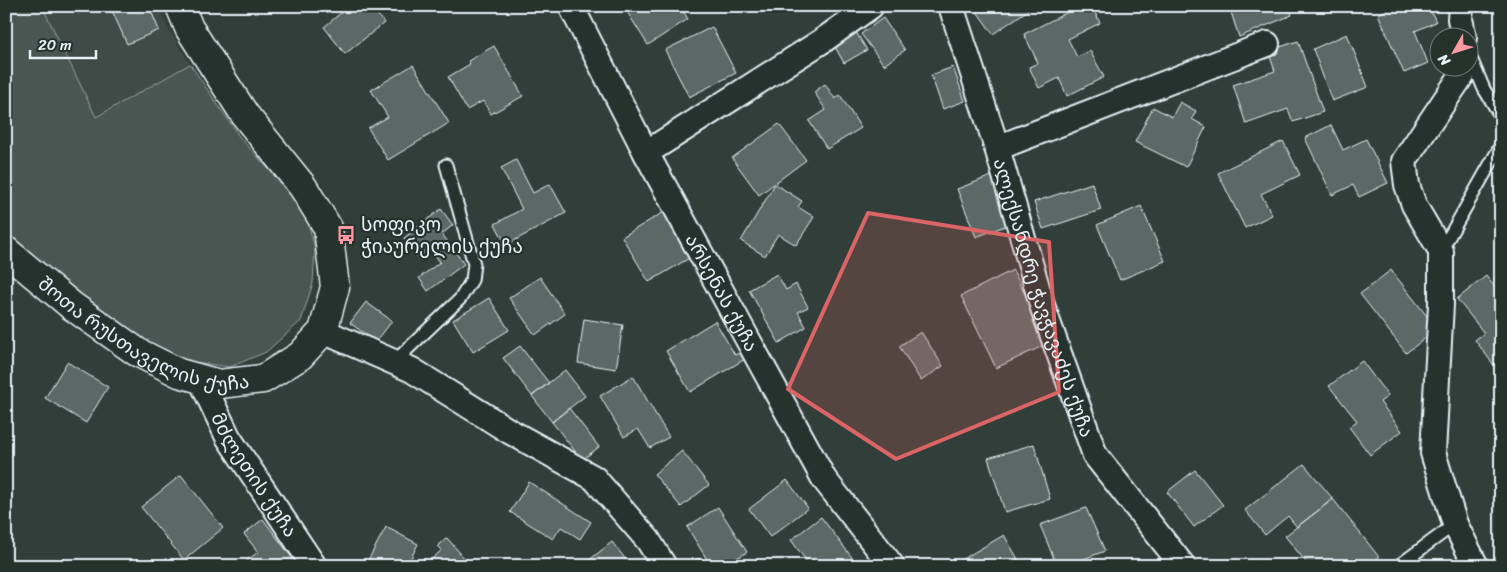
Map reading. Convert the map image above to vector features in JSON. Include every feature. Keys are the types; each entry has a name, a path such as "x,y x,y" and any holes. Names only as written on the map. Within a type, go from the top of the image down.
{"main road":[{"name":"შოთა რუსთაველის ქუჩა","path":"6,251 72,306 137,352 179,374 201,380 219,384 263,379 300,356 323,331 335,287 328,228 304,187 245,115 189,28 180,6"}],"street":[{"name":"არსენას ქუჩა","path":"571,6 646,153 824,479 892,566"},
{"path":"646,153 822,41 871,6"},
{"name":"ალექსანდრე ჭავჭავაძეს ქუჩა","path":"951,6 997,148 1044,308 1095,455 1183,566"},
{"path":"1461,6 1460,19 1462,28"},
{"path":"997,148 1267,44"},
{"path":"1460,78 1404,161 1407,185 1414,205 1441,251 1441,304 1433,452 1455,524 1476,566"},
{"path":"323,331 412,370 509,431 594,478 648,540 664,566"},
{"name":"მძლეთის ქუჩა","path":"201,380 228,437 314,566"}],"lane":[{"path":"1479,78 1484,90 1501,117"},
{"path":"1441,251 1458,217 1501,145"},
{"path":"394,362 460,299 472,280 474,264 446,165"},
{"path":"1398,566 1455,524"}],"highlighted area":[{"path":"868,213 1049,242 1059,392 896,459 788,389"}],"shaded area":[{"path":"6,6 42,6 96,117 190,64 241,139 305,211 315,249 313,283 301,321 266,352 230,367 186,361 131,335 6,235"},
{"path":"42,6 158,6 166,25 190,64 96,117"}],"building":[{"path":"110,6 149,6 159,30 127,44"},
{"path":"349,6 371,6 384,23 345,54 324,27"},
{"path":"680,6 688,19 648,45 624,7"},
{"path":"973,6 1034,6 993,34"},
{"path":"1080,6 1092,6 1100,23 1068,39 1077,57 1090,51 1104,77 1067,96 1059,78 1039,88 1029,67 1038,63 1024,34"},
{"path":"1229,6 1289,6 1292,15 1239,37"},
{"path":"1396,6 1429,6 1436,22 1415,31 1428,63 1404,73 1378,14"},
{"path":"883,18 905,50 884,65 861,34"},
{"path":"712,27 736,73 689,97 665,50"},
{"path":"856,32 867,50 844,63 834,45"},
{"path":"1347,34 1368,87 1332,101 1313,49"},
{"path":"1298,41 1323,112 1293,122 1288,109 1246,124 1233,85 1275,71 1268,51"},
{"path":"494,46 523,96 491,114 483,101 467,110 448,77 470,64 468,61"},
{"path":"413,65 449,123 388,160 368,128 388,117 371,90"},
{"path":"953,67 965,101 943,109 931,75"},
{"path":"825,84 835,99 840,95 861,128 827,149 809,121 826,110 814,92"},
{"path":"1180,102 1196,111 1192,119 1206,127 1186,167 1135,142 1153,107 1172,117"},
{"path":"779,124 806,160 759,195 732,158"},
{"path":"1331,125 1343,150 1366,139 1388,183 1359,197 1353,185 1332,195 1305,138"},
{"path":"1283,141 1300,175 1261,194 1272,215 1245,228 1218,173"},
{"path":"516,160 533,193 550,184 566,213 506,245 495,224 522,209 501,168"},
{"path":"994,175 1013,223 976,237 957,189"},
{"path":"1092,183 1101,210 1043,229 1034,202"},
{"path":"775,184 802,201 798,207 814,217 796,245 778,234 765,256 741,241"},
{"path":"1141,206 1165,261 1120,280 1097,225"},
{"path":"441,209 453,225 442,234 464,264 428,291 419,278 440,262 430,248 418,257 404,238"},
{"path":"664,212 691,257 649,282 622,237"},
{"path":"1013,270 1049,343 996,368 961,296"},
{"path":"1391,270 1437,329 1406,353 1360,294"},
{"path":"777,274 786,290 796,284 808,307 798,312 806,327 779,343 749,290"},
{"path":"1486,276 1501,295 1501,364 1496,368 1475,340 1484,333 1457,299"},
{"path":"540,277 565,314 535,335 509,298"},
{"path":"489,298 509,330 473,352 453,320"},
{"path":"366,302 392,321 376,342 350,323"},
{"path":"584,319 623,325 616,369 578,363"},
{"path":"715,321 735,355 741,352 745,359 690,392 666,351"},
{"path":"921,332 943,366 921,381 899,346"},
{"path":"520,346 549,383 532,396 503,358"},
{"path":"1362,361 1388,396 1380,402 1402,431 1370,455 1349,427 1357,421 1329,386"},
{"path":"67,362 108,387 86,423 45,398"},
{"path":"565,370 585,396 552,422 532,396"},
{"path":"633,376 669,437 650,448 638,429 624,437 600,396"},
{"path":"569,408 599,447 582,460 552,422"},
{"path":"1034,444 1050,499 1005,512 988,458"},
{"path":"682,451 709,485 681,507 654,474"},
{"path":"1304,464 1333,499 1297,527 1288,516 1265,535 1245,510"},
{"path":"1195,470 1223,505 1194,527 1167,492"},
{"path":"181,475 223,528 184,560 141,507"},
{"path":"787,480 808,508 770,537 749,509"},
{"path":"529,482 591,522 580,539 561,527 553,539 510,512"},
{"path":"1333,499 1379,557 1368,566 1309,566 1285,536"},
{"path":"718,507 747,552 724,566 711,566 687,527"},
{"path":"1086,508 1105,551 1065,566 1057,566 1040,525"},
{"path":"821,517 857,564 855,566 810,566 791,540"},
{"path":"263,519 299,566 240,566 258,552 244,534"},
{"path":"386,527 418,544 407,566 365,566"},
{"path":"1004,535 1022,566 964,566 961,560"},
{"path":"447,538 471,566 424,566 442,550 438,546"},
{"path":"612,542 631,566 592,566 588,561"},
{"path":"699,558 705,566 688,566"}],"place":[{"name":"სოფიკო ჭიაურელის ქუჩა","path":"346,235"}]}
